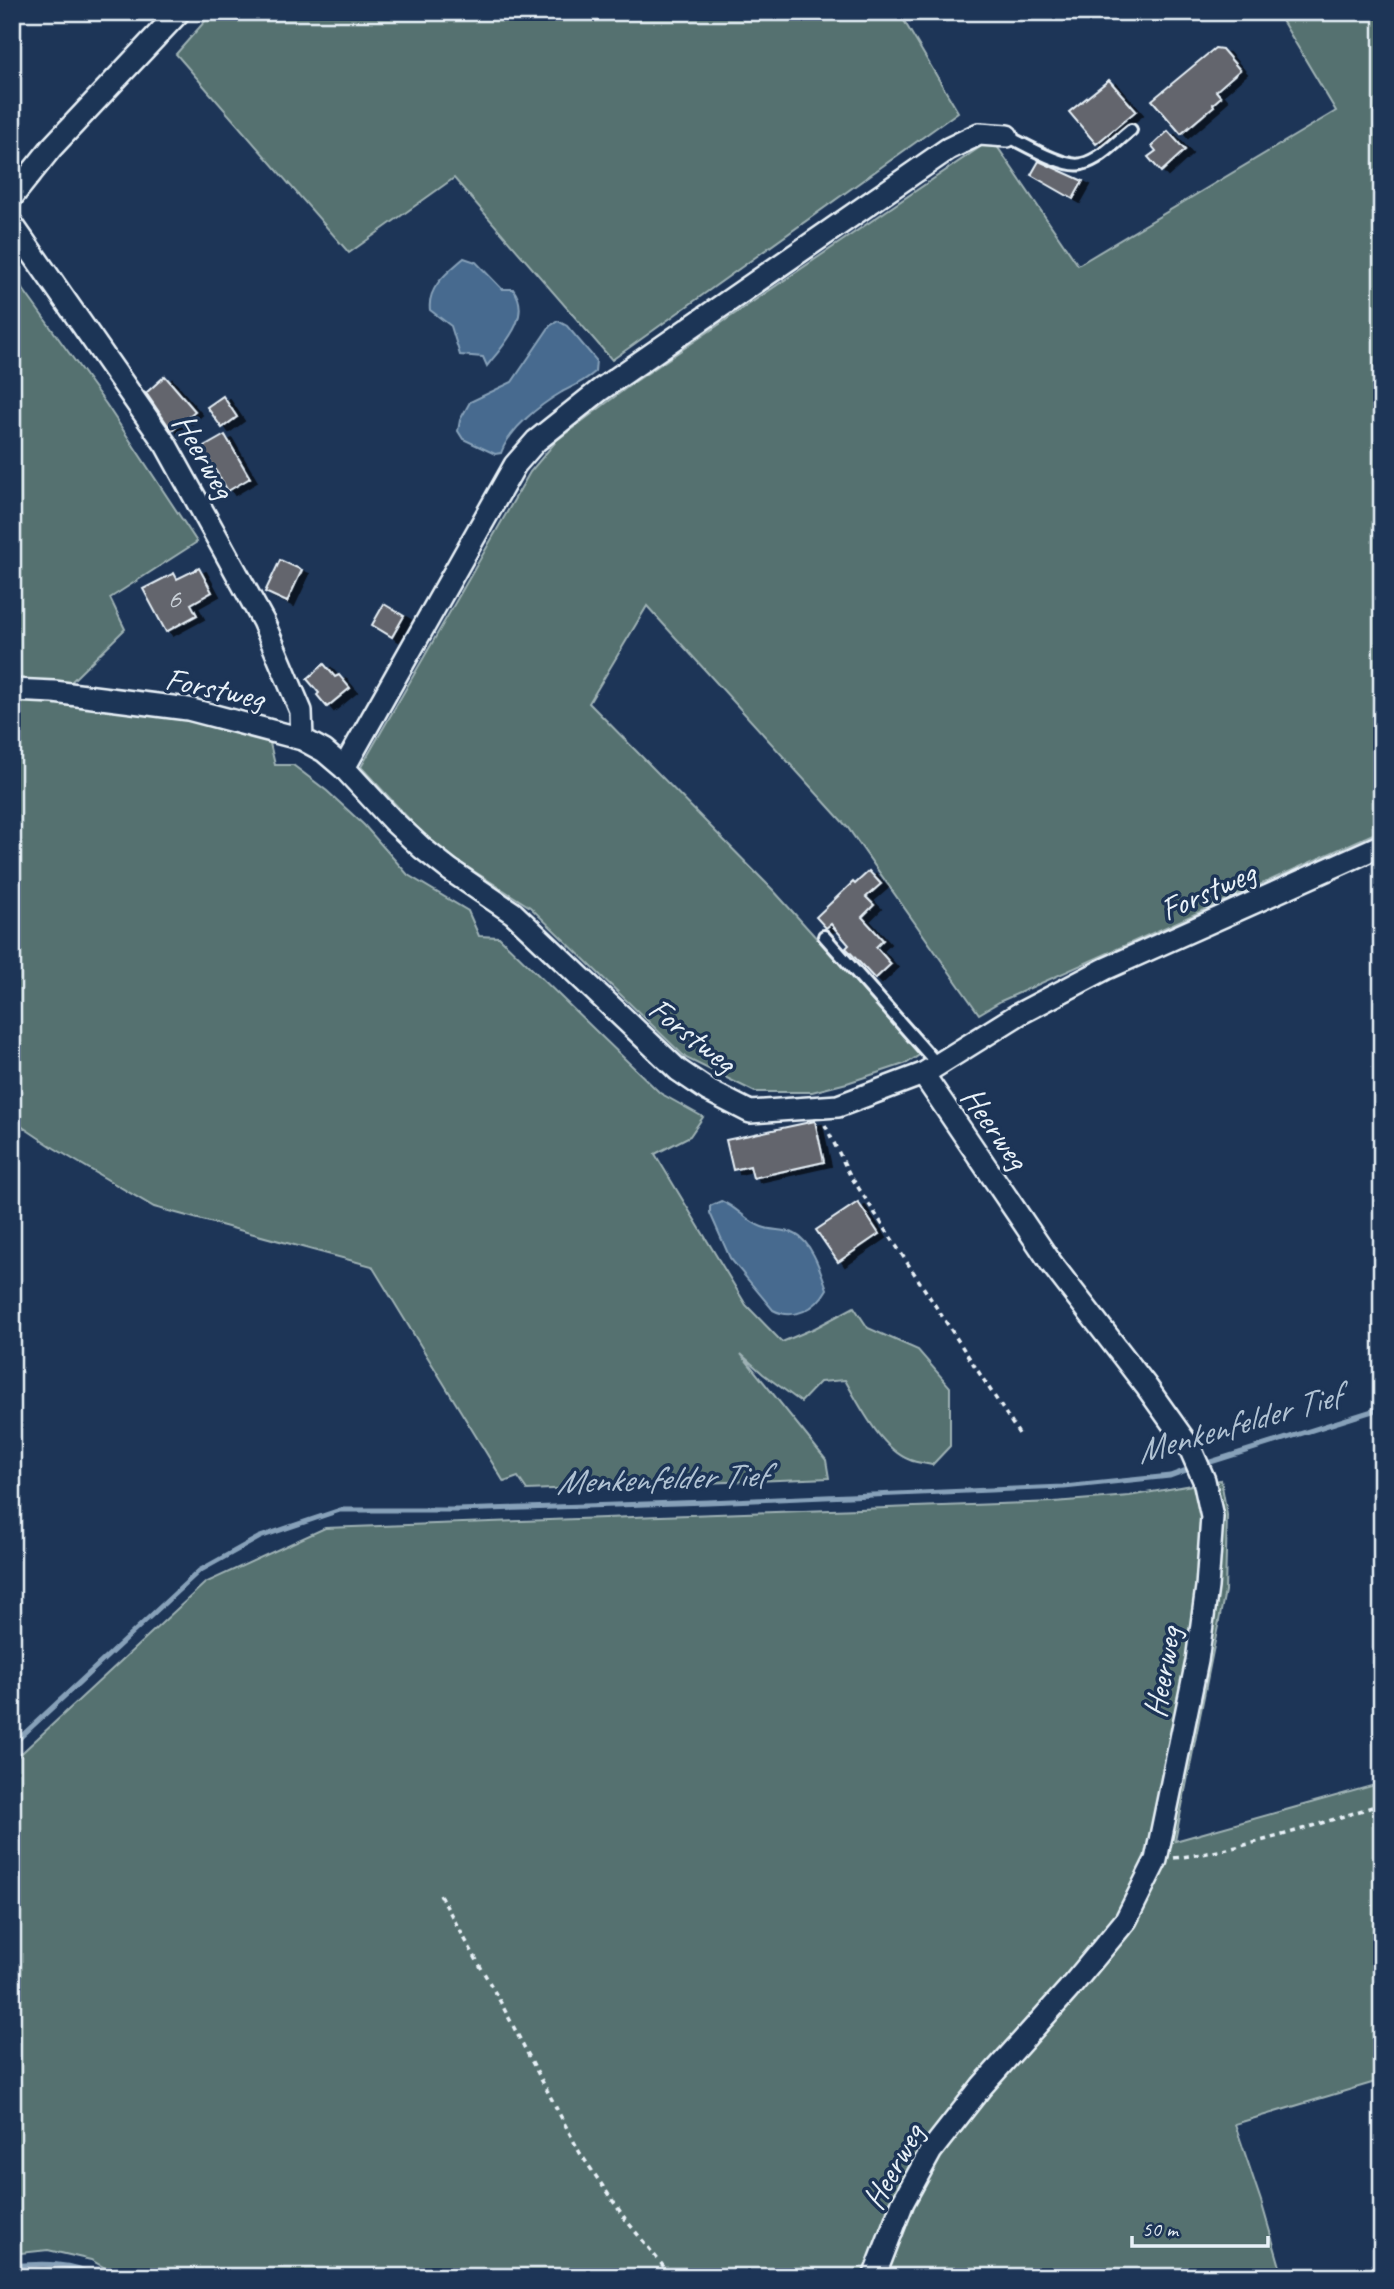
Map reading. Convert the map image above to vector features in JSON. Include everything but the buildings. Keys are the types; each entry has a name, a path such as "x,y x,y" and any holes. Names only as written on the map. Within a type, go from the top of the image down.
{"street":[{"path":"12,197 52,147 179,12"},
{"path":"344,768 515,465 536,441 600,390 948,149 979,134 1007,136"},
{"name":"Heerweg","path":"12,224 166,444 262,621 301,710 302,739"},
{"name":"Forstweg","path":"12,690 54,692 188,709 302,739 324,751 422,848 513,913 678,1070 709,1091 750,1112 838,1106 930,1070 1019,1014 1105,969 1382,845"},
{"name":"Heerweg","path":"874,2277 903,2202 932,2151 982,2085 1068,1990 1126,1920 1156,1860 1197,1661 1207,1587 1212,1517 1204,1480 1190,1448 1051,1263 930,1070"}],"lane":[{"path":"1007,136 1071,165 1083,164 1100,155 1131,130"},
{"path":"824,936 930,1070"}],"path":[{"path":"817,1108 850,1175 1021,1437"},
{"path":"1156,1860 1200,1855 1252,1843 1382,1804"},
{"path":"440,1895 501,2003 580,2153 626,2220 672,2277"}],"green space":[{"path":"213,12 902,12 900,14 958,112 612,360 454,178 349,253 176,54"},
{"path":"1277,12 1382,12 1382,830 1001,1001 979,1014 848,828 647,606 589,703 773,890 921,1054 907,1063 812,1092 755,1092 686,1058 530,907 433,845 361,767 530,472 557,440 633,383 992,139 1078,265 1336,111"},
{"path":"12,274 106,404 197,542 110,598 125,629 68,685 12,679"},
{"path":"12,700 64,701 189,716 269,739 275,765 293,765 327,791 364,825 408,875 468,911 479,936 499,937 660,1093 703,1117 690,1136 655,1154 746,1305 782,1342 854,1307 868,1328 918,1350 950,1387 950,1446 932,1465 910,1460 890,1447 881,1437 845,1380 820,1382 801,1402 741,1354 826,1460 829,1478 527,1490 518,1477 504,1482 372,1266 154,1207 12,1120"},
{"path":"1221,1480 1227,1515 1225,1591 1175,1841 1382,1783 1382,2080 1235,2124 1283,2277 121,2277 91,2260 48,2250 12,2254 12,1762 205,1583 325,1528 1054,1502 1129,1496"}],"water":[{"path":"464,258 476,262 502,289 513,289 518,299 520,309 514,329 487,366 483,357 460,355 451,326 430,310 435,287"},
{"path":"558,321 567,326 596,360 595,372 535,410 518,426 501,453 495,454 463,439 458,431 460,420 470,402 512,382 550,326"},
{"path":"721,1201 757,1225 791,1232 801,1238 815,1258 827,1289 817,1302 796,1313 773,1310 730,1258 710,1213 710,1206"}],"waterway":[{"name":"Menkenfelder Tief","path":"1201,1465 1382,1408"},
{"name":"Menkenfelder Tief","path":"12,1745 199,1571 260,1537 340,1510 457,1510 1064,1487 1170,1476 1192,1468"},
{"path":"12,2266 56,2265 98,2277"}]}
